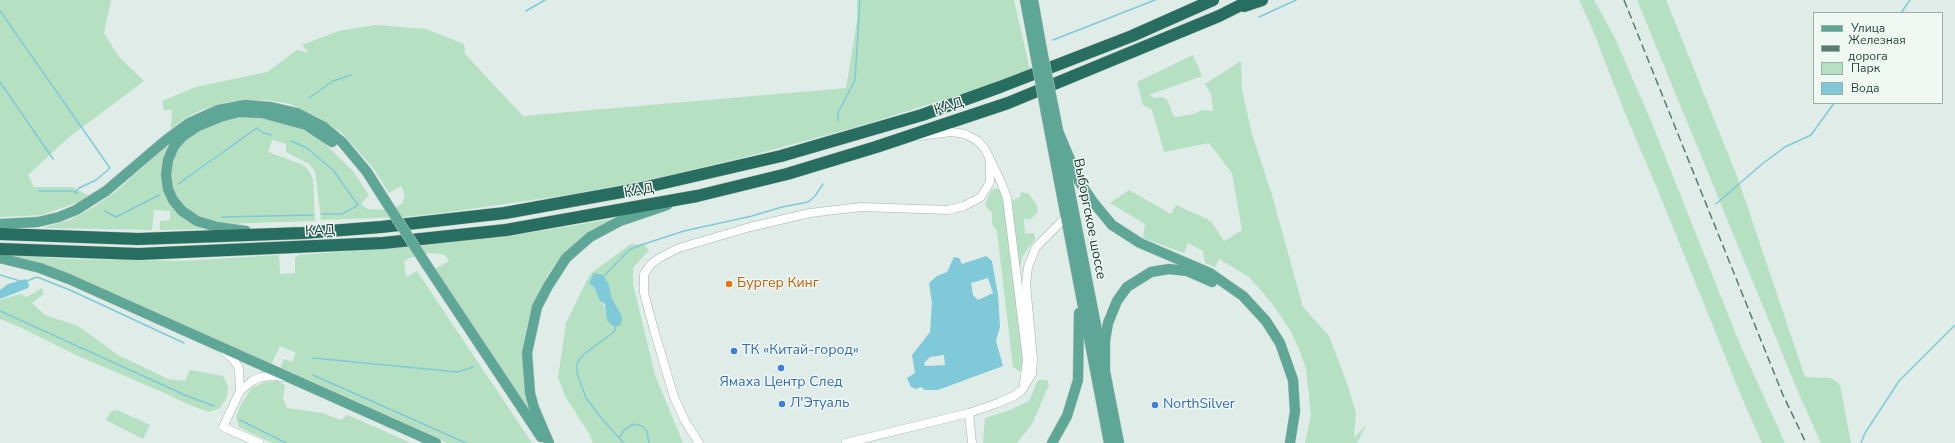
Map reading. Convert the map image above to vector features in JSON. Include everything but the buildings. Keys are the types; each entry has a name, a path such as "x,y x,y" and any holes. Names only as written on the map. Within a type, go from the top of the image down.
{"highway":[{"name":"КАД","path":"0,234 138,239 272,234 381,227 505,213 638,190 781,156 922,115 1000,87 1132,36 1213,0"},
{"name":"КАД","path":"0,249 139,254 383,243 506,230 697,196 787,174 910,136 1008,103 1219,16 1251,0"},
{"path":"1219,16 1262,0"}],"main road":[{"name":"Выборгское шоссе","path":"1025,0 1038,52 1050,112 1066,217 1109,443"},
{"name":"Выборгское шоссе","path":"1033,0 1038,52"},
{"path":"0,224 38,222 59,217 76,210 106,191 166,140 189,123 218,110 246,105 271,107 297,113 324,127 342,142 362,166 537,443"},
{"path":"272,234 217,227 197,221 182,211 173,200 168,189 166,175 168,160 174,146 183,136 198,126 220,117 239,112 262,113 306,124 327,138 345,154 366,177 384,202"},
{"name":"Выборгское шоссе","path":"1050,112 1058,132 1105,378 1119,443"},
{"path":"1058,132 1079,180 1093,202 1112,225 1140,243 1210,273 1243,296 1266,321 1280,343 1293,380 1295,411 1290,443"},
{"path":"549,443 534,408 530,393 527,353 537,307 548,286 566,258 590,237 620,221 697,196"},
{"path":"0,258 40,268 69,279 220,348 436,443"},
{"path":"423,264 546,443"},
{"path":"1105,378 1105,341 1108,323 1117,301 1127,287 1142,276 1159,270 1178,269 1197,274 1218,285 1239,301 1255,318 1274,346 1284,370 1288,392 1288,416 1283,443"},
{"path":"1052,443 1067,416 1078,380 1080,332 1078,281"}],"street":[{"path":"910,136 923,136 951,132 965,134 978,141 985,149 1007,198 1027,360 1022,390"},
{"path":"699,443 685,421 663,366 644,293 644,274 651,264 661,257 680,248 782,218 810,213 861,208 948,210 964,206 981,197 990,182 990,160"},
{"path":"846,443 875,439 969,413 998,403 1014,396 1022,390 1032,374 1033,359 1026,284 1028,267 1036,247 1066,217"},
{"path":"220,348 233,359 239,368 240,390 224,427 259,443"},
{"path":"240,390 252,381 261,377 273,376 288,378"},
{"path":"969,413 972,443"}],"green space":[{"path":"0,0 111,0 104,33 118,56 144,81 68,138 28,175 34,187 72,187 89,196 78,202 42,215 0,217"},
{"path":"857,0 1014,0 1030,70 978,89 853,128 745,157 658,178 573,194 450,212 404,217 321,220 315,171 309,164 286,152 286,144 272,140 268,152 306,167 310,173 313,179 315,221 220,224 201,218 185,208 176,197 171,182 171,167 176,151 185,139 198,130 216,123 237,116 250,116 291,124 322,141 352,170 369,195 361,204 368,209 389,210 402,204 405,195 401,186 389,193 373,168 341,132 317,117 290,104 267,100 227,102 199,111 184,119 171,129 172,110 164,110 162,101 196,87 267,72 297,50 309,53 302,45 339,31 375,25 426,29 464,44 465,54 523,116 846,88 857,21"},
{"path":"1579,0 1594,0 1614,36 1651,121 1739,342 1785,443 1762,443 1742,398 1625,113 1592,28"},
{"path":"1637,0 1666,0 1737,176 1805,377 1831,378 1840,385 1851,443 1821,443 1799,394"},
{"path":"1193,55 1202,76 1149,95 1154,98 1163,97 1168,101 1173,115 1176,117 1194,114 1202,110 1213,111 1211,94 1205,84 1241,61 1242,90 1252,134 1272,195 1303,307 1329,336 1348,386 1356,413 1354,438 1366,425 1357,443 1305,443 1311,415 1306,369 1290,330 1271,302 1249,277 1219,259 1215,267 1205,263 1203,251 1188,243 1184,253 1143,238 1145,224 1110,203 1129,190 1171,214 1176,205 1211,221 1224,241 1242,230 1232,173 1209,143 1164,152 1152,110 1143,105 1137,82"},
{"path":"177,137 167,152 169,203 180,216 192,224 208,229 160,230 160,221 170,220 170,211 154,210 152,230 42,228 70,220 92,208 114,193"},
{"path":"997,188 1000,191 1004,201 1023,364 1020,372 1013,367 997,231 992,224 992,213 985,205 991,190"},
{"path":"1021,192 1029,194 1037,206 1038,212 1030,220 1024,218 1025,234 1034,233 1035,239 1022,257 1019,271 1011,201 1020,197"},
{"path":"618,218 568,250 549,272 540,290 530,314 523,354 524,381 531,416 435,269 449,261 446,256 428,253 409,258 404,262 406,277 417,271 532,443 447,443 280,368 284,359 292,362 296,353 280,346 271,365 14,258 14,255 67,259 182,261 279,255 280,274 295,273 295,258 299,255 392,248 529,233"},
{"path":"631,244 645,245 649,250 633,268 633,284 655,375 683,443 593,443 590,435 565,396 558,377 566,323 590,274","holes":["591,283 609,285 612,299 621,314 607,311"]},
{"path":"42,288 44,294 32,303 45,315 78,326 118,355 168,379 185,381 190,370 223,376 228,386 227,397 220,408 209,412 187,404 76,355 24,329 0,319 0,300 20,294 27,297"},
{"path":"1038,380 1047,380 1049,385 1032,424 1017,443 983,443 985,418 1010,410 1029,401"},
{"path":"278,381 285,385 283,399 287,408 322,413 341,420 348,415 411,443 272,443 239,427 236,417 241,404 252,388 265,382"},
{"path":"117,410 150,425 143,439 106,420 111,411"}],"water":[{"path":"986,256 992,261 998,295 1000,327 996,341 1003,366 938,390 925,390 921,387 916,389 911,387 907,378 915,373 912,355 930,332 932,303 929,283 937,276 947,272 954,257 959,258 962,264","holes":["988,278 993,293 978,300 973,295 971,283","944,355 945,365 925,366 924,363 930,357"]},
{"path":"594,273 603,275 609,285 612,299 621,314 622,320 620,326 613,326 607,320 605,304 600,301 594,287 589,283"},
{"path":"26,279 29,285 28,288 0,299 0,290 8,284"}],"waterway":[{"path":"526,11 545,0"},
{"path":"838,121 838,113 855,80 860,0"},
{"path":"1053,40 1155,0"},
{"path":"1259,17 1296,0"},
{"path":"1902,12 1910,0"},
{"path":"0,11 110,168 96,180 79,188 75,192"},
{"path":"309,98 333,81 351,75"},
{"path":"0,82 53,159"},
{"path":"1716,204 1762,164 1785,147 1811,135 1833,104"},
{"path":"178,184 257,128 263,133 271,135"},
{"path":"291,141 307,148 333,170 358,205 342,214 322,214"},
{"path":"603,277 629,250 684,231 808,202 815,196 823,184"},
{"path":"39,191 71,191 77,193"},
{"path":"105,211 116,217 159,195"},
{"path":"222,217 313,215"},
{"path":"0,275 20,281"},
{"path":"27,281 37,277 70,290 184,343"},
{"path":"0,311 185,395 214,406"},
{"path":"616,325 614,332 583,355 577,363 577,373 586,398 619,438 625,429 634,424 642,426 647,431 649,443"},
{"path":"1861,443 1865,433 1899,381 1955,325"},
{"path":"313,358 458,372 473,367"},
{"path":"313,375 466,443"},
{"path":"240,420 286,443"},
{"path":"619,438 624,443"}],"railway":[{"path":"1624,0 1783,395 1806,443"}],"place":[{"name":"Бургер Кинг","path":"729,284"},
{"name":"ТК «Китай-город»","path":"734,351"},
{"name":"Ямаха Центр След","path":"781,368"},
{"name":"Л'Этуаль","path":"782,404"},
{"name":"NorthSilver","path":"1155,405"}]}
